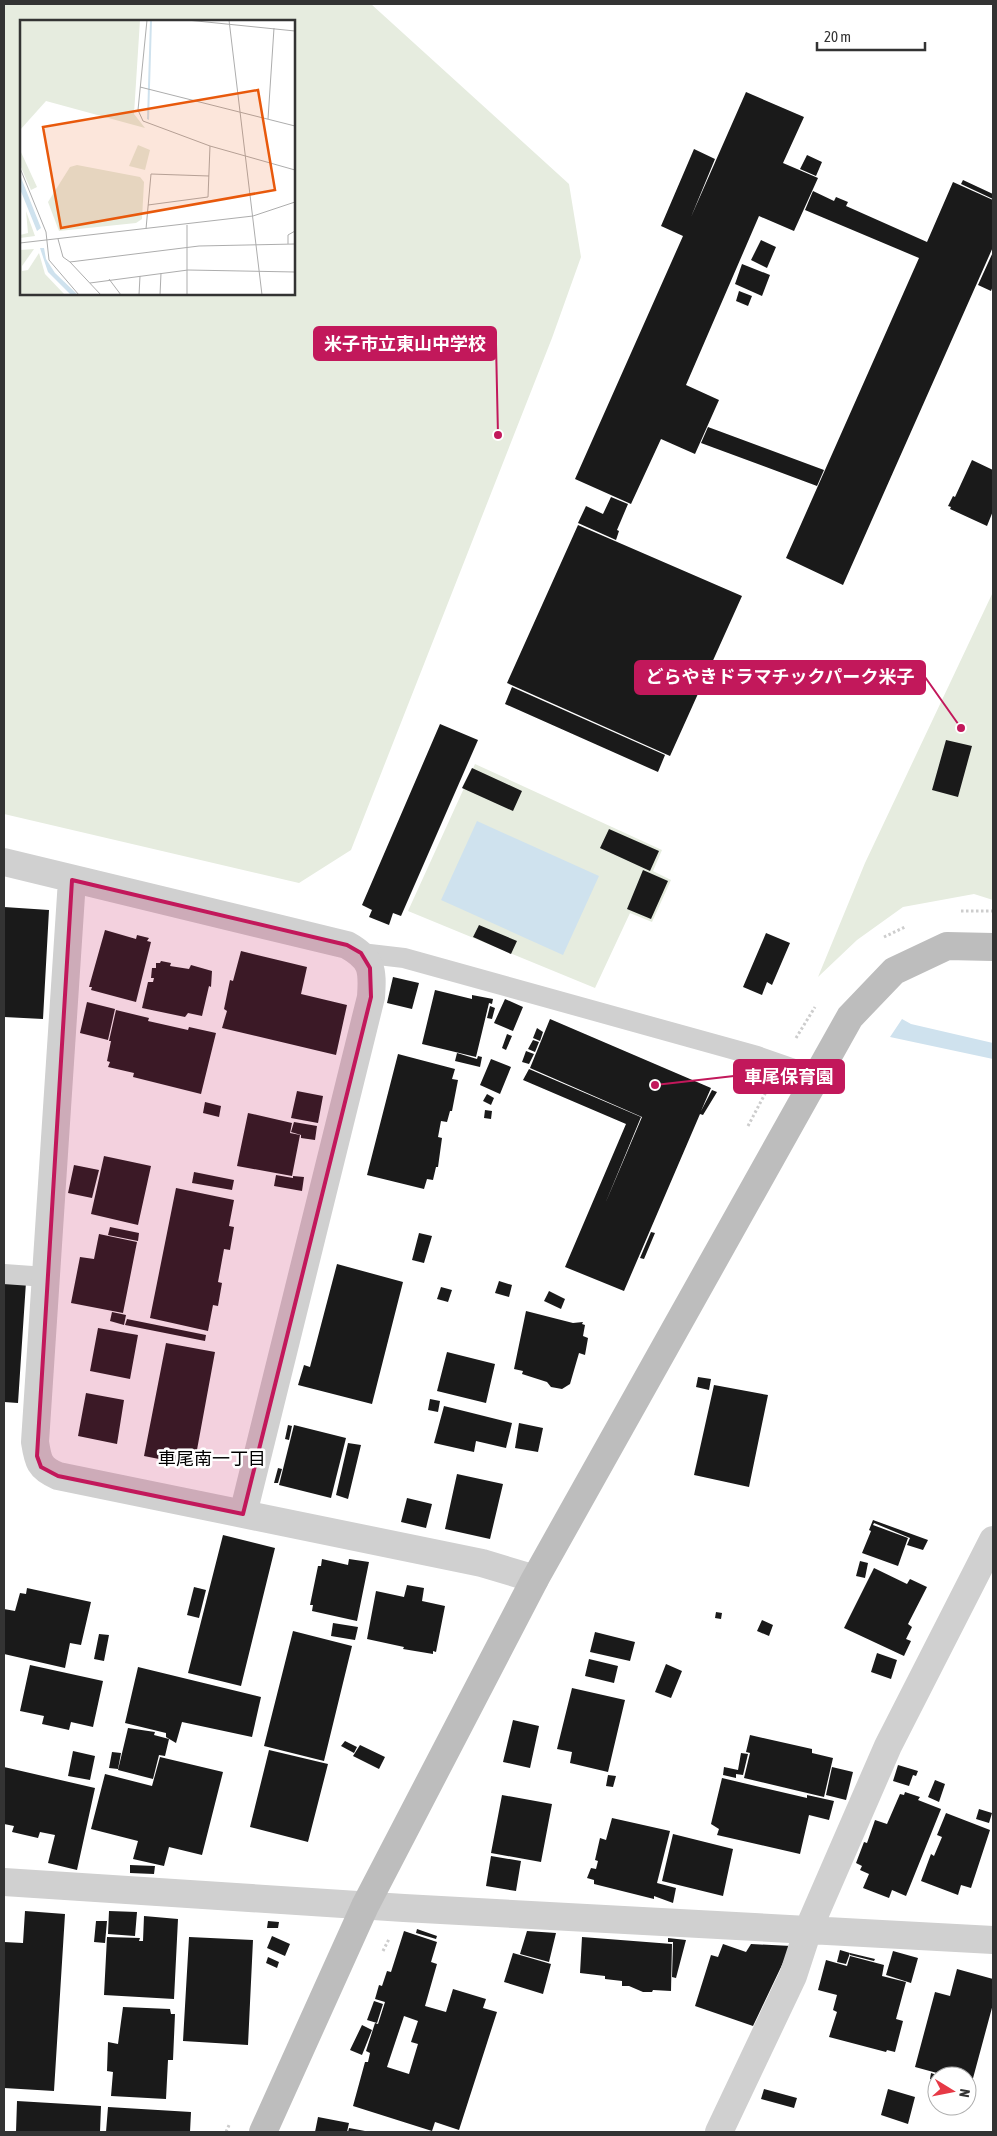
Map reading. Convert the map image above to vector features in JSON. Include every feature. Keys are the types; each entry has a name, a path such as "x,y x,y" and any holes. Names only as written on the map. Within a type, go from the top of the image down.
{"street":[{"path":"4,862 72,880 347,945 361,953 370,968 372,980 370,997 243,1514"},
{"path":"72,880 36,1442 37,1456 41,1467 58,1476 482,1563 535,1579"},
{"path":"263,2132 365,1906 535,1579 850,1018 894,971 948,946 993,947"},
{"path":"718,2132 793,1976 808,1930 888,1746 993,1540"},
{"path":"4,1882 365,1906 993,1940"}],"lane":[{"path":"361,953 404,958 757,1056 817,1077"},
{"path":"4,1274 46,1277"}],"highlighted area":[{"path":"72,880 347,945 361,953 370,968 371,997 243,1514 58,1476 41,1467 37,1456"}],"shaded area":[{"path":"4,4 371,4 569,184 581,257 552,338 351,850 299,883 4,814"},
{"path":"993,592 993,900 974,894 903,907 857,940 818,977 865,863"},
{"path":"475,764 662,850 653,871 671,880 652,922 630,913 595,988 408,911"}],"water":[{"path":"477,821 599,876 563,955 441,900"},
{"path":"902,1019 911,1024 993,1043 993,1059 890,1037"}],"building":[{"path":"746,92 804,117 783,163 818,178 794,231 759,216 686,385 719,400 695,454 661,439 631,504 575,479 683,236 661,226 694,149 715,159 691,217"},
{"path":"807,155 822,162 816,176 800,169"},
{"path":"963,180 993,194 993,199 961,184"},
{"path":"953,182 993,200 993,247 843,585 786,558 919,258 805,210 813,191 834,201 836,197 848,202 846,206 927,242"},
{"path":"761,240 776,247 767,268 751,260"},
{"path":"993,252 993,286 991,291 978,285"},
{"path":"742,264 770,275 762,296 735,284"},
{"path":"739,291 752,296 748,306 736,301"},
{"path":"708,427 824,470 817,486 701,443"},
{"path":"972,460 993,470 993,511 987,526 950,509 951,507 948,506 953,496 955,497"},
{"path":"611,497 628,504 617,530 619,531 616,540 578,523 586,506 603,514"},
{"path":"578,525 742,596 670,756 507,683"},
{"path":"512,687 665,755 658,772 505,704"},
{"path":"440,724 478,740 401,916 393,913 389,925 369,917 372,910 362,905"},
{"path":"946,740 972,746 958,797 932,790"},
{"path":"472,768 522,791 513,811 462,788"},
{"path":"609,829 659,851 650,871 600,848"},
{"path":"643,870 668,881 651,919 627,909"},
{"path":"4,907 49,910 43,1019 4,1017"},
{"path":"479,925 517,941 511,954 473,937"},
{"path":"105,930 136,939 137,935 149,938 147,941 151,942 136,1002 91,990 92,987 89,987"},
{"path":"766,933 790,943 772,985 767,982 762,995 743,987"},
{"path":"241,951 307,967 301,994 347,1005 336,1055 222,1028 227,1011 224,1009 230,980 233,981"},
{"path":"161,961 171,963 170,966 189,969 191,965 212,971 211,987 209,986 202,1016 188,1013 185,1017 142,1008 148,982 153,982 154,978 151,978 152,968 156,968 156,963"},
{"path":"393,977 419,983 412,1009 387,1003"},
{"path":"435,990 472,999 472,995 493,999 492,1004 489,1003 476,1057 422,1044"},
{"path":"505,999 523,1007 513,1031 494,1023"},
{"path":"87,1002 115,1009 108,1040 80,1033"},
{"path":"490,1006 495,1008 492,1019 487,1018"},
{"path":"116,1010 149,1018 148,1021 188,1030 189,1027 216,1033 201,1094 133,1077 134,1073 108,1067 110,1062 107,1061 111,1041 109,1041"},
{"path":"550,1019 711,1088 701,1111 712,1090 717,1092 703,1115 700,1114 624,1291 565,1267 626,1124 523,1080 529,1069 641,1117 605,1204 642,1117 530,1068"},
{"path":"537,1028 543,1032 540,1041 533,1038"},
{"path":"507,1034 512,1036 506,1050 502,1048"},
{"path":"533,1040 539,1042 535,1052 528,1049"},
{"path":"526,1051 534,1054 529,1064 522,1062"},
{"path":"457,1053 477,1059 478,1056 482,1057 480,1067 455,1061"},
{"path":"398,1054 455,1069 452,1079 458,1080 452,1111 450,1111 447,1122 441,1121 438,1137 442,1138 438,1167 436,1167 433,1180 427,1179 424,1189 367,1175"},
{"path":"491,1059 511,1067 500,1094 480,1085"},
{"path":"297,1091 323,1096 318,1123 291,1118"},
{"path":"487,1094 494,1098 491,1105 483,1101"},
{"path":"205,1102 221,1106 219,1117 203,1113"},
{"path":"485,1110 492,1111 491,1119 484,1118"},
{"path":"248,1113 292,1123 290,1133 300,1135 292,1176 237,1166"},
{"path":"294,1122 317,1126 315,1140 301,1138 301,1135 291,1132"},
{"path":"104,1156 151,1166 138,1225 91,1214"},
{"path":"74,1165 99,1170 92,1198 68,1193"},
{"path":"194,1172 234,1180 232,1190 192,1183"},
{"path":"276,1175 293,1178 293,1176 304,1177 302,1191 274,1186"},
{"path":"176,1188 234,1200 229,1226 234,1227 230,1250 224,1249 218,1282 222,1283 218,1306 213,1305 208,1331 150,1318"},
{"path":"110,1227 139,1233 138,1241 108,1235"},
{"path":"651,1232 655,1233 644,1259 640,1258"},
{"path":"419,1233 432,1236 424,1263 412,1260"},
{"path":"99,1234 137,1242 123,1313 71,1303 80,1257 94,1259"},
{"path":"337,1264 403,1282 372,1404 298,1385 304,1365 310,1367"},
{"path":"4,1281 26,1282 18,1403 4,1402"},
{"path":"499,1281 512,1285 509,1297 495,1293"},
{"path":"441,1287 452,1290 448,1302 437,1299"},
{"path":"549,1291 565,1299 561,1309 544,1301"},
{"path":"526,1311 573,1323 583,1322 582,1324 585,1325 583,1336 588,1338 585,1355 579,1353 570,1384 562,1389 551,1387 547,1382 522,1374 523,1371 514,1369"},
{"path":"112,1312 126,1315 124,1325 110,1321"},
{"path":"127,1319 206,1335 205,1341 125,1325"},
{"path":"98,1328 138,1335 130,1379 90,1371"},
{"path":"166,1343 215,1352 194,1466 144,1456"},
{"path":"447,1352 495,1364 486,1403 437,1391"},
{"path":"698,1377 711,1379 709,1390 696,1387"},
{"path":"714,1385 768,1395 749,1487 694,1475"},
{"path":"86,1393 124,1400 117,1444 78,1436"},
{"path":"430,1399 440,1401 438,1412 428,1410"},
{"path":"444,1406 512,1423 506,1448 476,1441 474,1452 434,1443"},
{"path":"519,1423 543,1428 538,1452 515,1448"},
{"path":"288,1425 292,1426 289,1440 285,1439"},
{"path":"294,1425 346,1438 331,1498 279,1485"},
{"path":"348,1443 361,1445 348,1499 336,1495"},
{"path":"278,1468 282,1469 278,1483 274,1483"},
{"path":"457,1474 503,1484 490,1539 445,1529"},
{"path":"407,1498 432,1504 426,1528 401,1522"},
{"path":"873,1520 928,1540 923,1550 907,1545 910,1538 874,1523 873,1525 908,1538 898,1566 862,1553 871,1531 869,1530"},
{"path":"223,1535 275,1548 241,1686 188,1673"},
{"path":"322,1559 348,1565 349,1559 369,1562 357,1621 312,1611 313,1605 310,1605 318,1566 321,1566"},
{"path":"860,1561 868,1563 865,1578 856,1576"},
{"path":"874,1568 907,1584 910,1579 927,1587 908,1624 912,1627 906,1639 911,1641 904,1656 844,1628"},
{"path":"407,1585 424,1588 422,1601 445,1606 436,1652 433,1651 433,1654 403,1649 404,1647 367,1639 376,1591 404,1597"},
{"path":"194,1587 206,1590 199,1618 187,1615"},
{"path":"27,1588 91,1602 81,1645 70,1643 65,1668 4,1654 4,1609 15,1611 20,1593 26,1594"},
{"path":"716,1612 722,1613 721,1619 715,1618"},
{"path":"762,1620 773,1625 769,1636 757,1631"},
{"path":"333,1623 358,1627 355,1640 331,1636"},
{"path":"293,1631 352,1646 324,1761 264,1746"},
{"path":"595,1632 635,1642 630,1661 590,1652"},
{"path":"99,1634 109,1635 104,1661 94,1659"},
{"path":"877,1653 897,1660 891,1679 871,1672"},
{"path":"589,1659 618,1666 614,1683 585,1676"},
{"path":"666,1664 682,1671 671,1698 655,1692"},
{"path":"30,1665 103,1681 93,1727 71,1722 69,1730 42,1724 44,1716 20,1711"},
{"path":"138,1667 261,1697 252,1737 182,1722 176,1743 166,1737 166,1733 125,1723"},
{"path":"572,1688 625,1700 608,1772 570,1763 572,1752 557,1749"},
{"path":"513,1720 539,1726 530,1768 503,1762"},
{"path":"128,1728 155,1732 154,1735 169,1739 165,1756 159,1755 153,1779 118,1770"},
{"path":"750,1735 812,1749 812,1753 833,1758 824,1797 744,1778 750,1753 746,1752"},
{"path":"345,1741 357,1747 354,1753 341,1746"},
{"path":"360,1745 385,1757 379,1769 353,1756"},
{"path":"269,1750 328,1764 308,1842 250,1827"},
{"path":"73,1751 95,1756 90,1780 68,1776"},
{"path":"112,1752 121,1753 118,1769 109,1768"},
{"path":"741,1753 748,1754 743,1775 736,1774 736,1778 723,1775 724,1767 738,1770"},
{"path":"160,1757 223,1772 202,1855 169,1847 164,1866 133,1859 138,1841 91,1829 105,1774 152,1786"},
{"path":"898,1765 918,1771 916,1776 913,1775 909,1786 893,1781"},
{"path":"4,1767 95,1788 77,1870 48,1863 55,1835 40,1832 38,1838 12,1832 14,1826 4,1824"},
{"path":"832,1767 853,1772 846,1800 826,1795"},
{"path":"608,1775 616,1776 613,1787 606,1786"},
{"path":"722,1778 807,1798 807,1795 834,1801 829,1820 809,1815 800,1854 717,1835 719,1829 711,1824"},
{"path":"935,1780 945,1784 939,1802 928,1797"},
{"path":"905,1792 920,1797 918,1800 941,1809 906,1896 892,1890 889,1898 863,1888 869,1874 860,1870 862,1866 856,1863 864,1842 867,1843 875,1820 887,1824 900,1794 904,1795"},
{"path":"502,1795 552,1804 541,1862 491,1853"},
{"path":"979,1809 992,1813 989,1823 976,1819"},
{"path":"946,1813 990,1830 971,1888 961,1885 958,1895 921,1881 931,1854 934,1856 942,1837 937,1835"},
{"path":"612,1818 670,1831 657,1883 676,1888 673,1903 654,1896 654,1899 594,1884 594,1880 587,1878 591,1868 596,1869 598,1861 595,1860 600,1838 606,1840"},
{"path":"673,1834 733,1849 723,1896 662,1881"},
{"path":"491,1856 521,1861 516,1891 486,1886"},
{"path":"130,1865 155,1866 154,1874 130,1873"},
{"path":"25,1911 65,1914 54,2091 4,2088 4,1942 23,1943"},
{"path":"109,1911 137,1912 135,1936 108,1934"},
{"path":"144,1916 178,1919 174,1999 104,1995 107,1937 140,1938 139,1941 143,1941"},
{"path":"96,1921 107,1921 105,1943 94,1942"},
{"path":"268,1921 279,1922 278,1928 267,1928"},
{"path":"417,1929 437,1936 436,1939 416,1933"},
{"path":"404,1931 437,1942 431,1962 437,1964 425,2006 446,2012 453,1989 486,1999 483,2008 497,2012 459,2130 435,2122 432,2131 353,2106 365,2062 368,2062 370,2053 366,2051 375,2023 378,2024 385,2002 375,1999 379,1985 382,1986 387,1971 391,1972","holes":["404,2016 418,2021 411,2042 418,2044 409,2074 387,2067"]},
{"path":"527,1931 556,1933 549,1962 520,1954"},
{"path":"272,1936 290,1944 285,1956 267,1948"},
{"path":"189,1937 253,1940 248,2045 183,2041"},
{"path":"582,1937 672,1944 671,1991 653,1990 652,1992 643,1992 629,1986 622,1986 622,1981 605,1979 605,1976 580,1973"},
{"path":"668,1938 686,1940 676,1978 672,1977 673,1942 668,1942"},
{"path":"723,1944 746,1952 751,1944 791,1946 753,2026 695,2006 711,1955 718,1957"},
{"path":"840,1950 850,1953 846,1964 837,1962"},
{"path":"893,1951 918,1958 911,1983 886,1975"},
{"path":"513,1953 551,1964 543,1994 504,1982"},
{"path":"850,1953 875,1959 874,1961 850,1955"},
{"path":"850,1956 884,1965 882,1976 906,1982 896,2019 903,2021 895,2052 887,2050 886,2052 829,2037 837,2012 833,2010 837,1995 818,1990 826,1960 847,1966"},
{"path":"268,1957 279,1962 277,1968 266,1963"},
{"path":"957,1969 993,1979 993,2004 976,2066 927,2066 927,2070 915,2067 935,1992 950,1996"},
{"path":"374,2001 383,2004 377,2023 367,2020"},
{"path":"123,2007 170,2009 171,2014 175,2014 173,2060 168,2060 166,2099 111,2096 113,2072 107,2071 108,2042 118,2044"},
{"path":"362,2025 372,2030 362,2055 350,2050"},
{"path":"764,2089 797,2098 794,2108 761,2099"},
{"path":"888,2089 915,2097 908,2124 881,2115"},
{"path":"17,2101 101,2106 100,2132 16,2132"},
{"path":"108,2107 191,2112 190,2132 106,2132"},
{"path":"318,2117 349,2123 347,2132 315,2132"},
{"path":"349,2128 365,2131 365,2132 348,2132"}],"place":[{"name":"米子市立東山中学校","path":"498,435"},
{"name":"どらやきドラマチックパーク米子","path":"961,728"},
{"name":"車尾保育園","path":"655,1085"}],"district":[{"name":"車尾南一丁目","path":"212,1459"}]}
